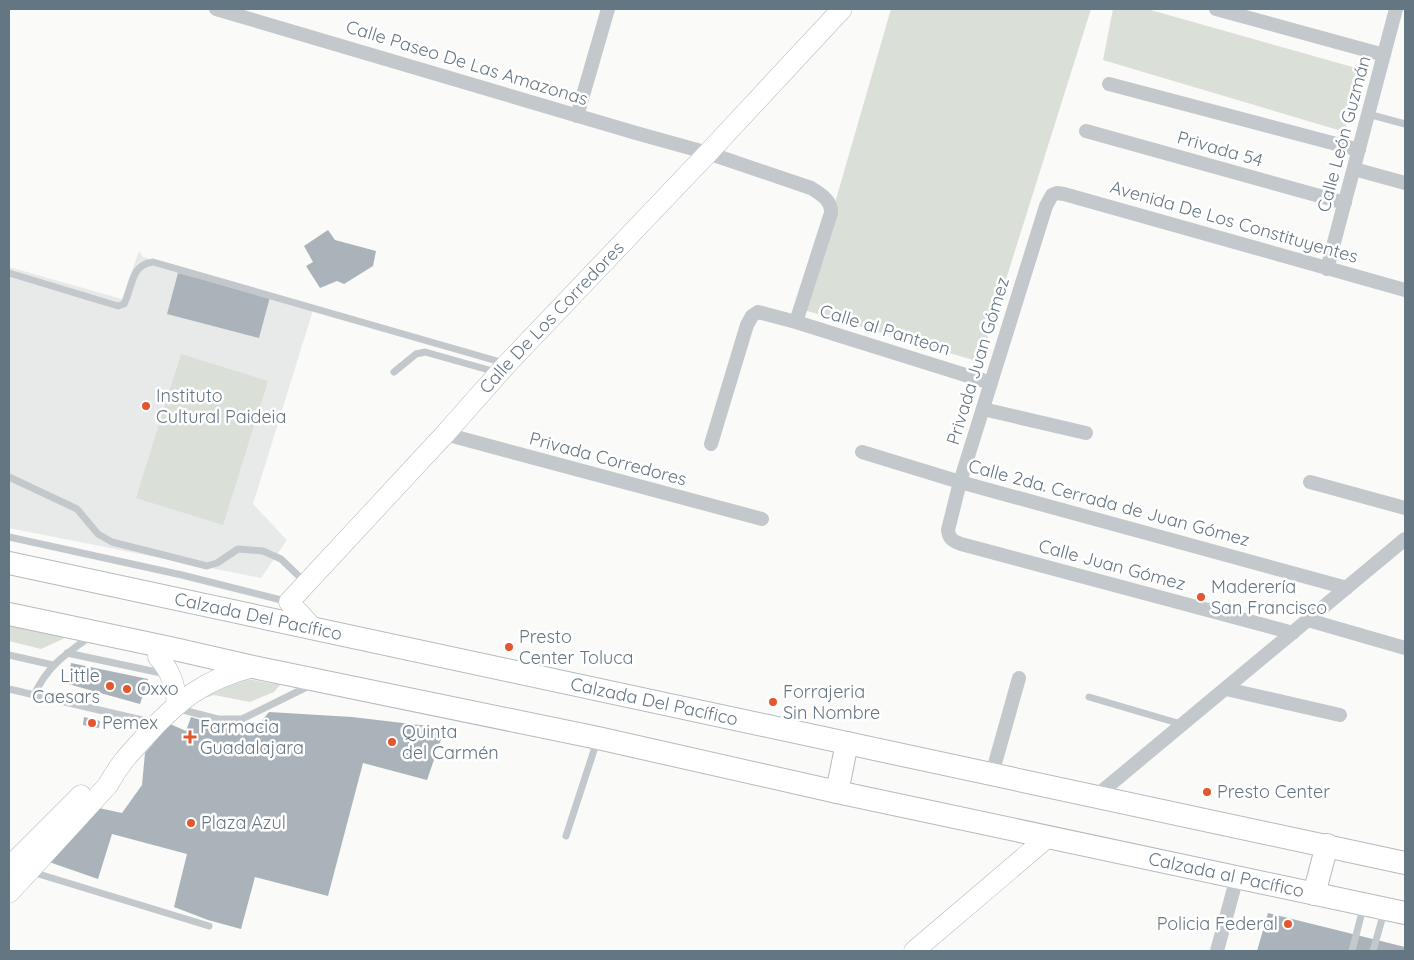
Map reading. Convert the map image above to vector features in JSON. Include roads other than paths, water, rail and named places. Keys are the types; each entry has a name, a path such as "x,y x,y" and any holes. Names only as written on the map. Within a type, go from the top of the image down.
{"main road":[{"name":"Calle De Los Corredores","path":"289,602 445,434 503,368 842,9"},
{"name":"Calzada Del Pacífico","path":"9,563 1095,797"},
{"path":"289,602 314,629"},
{"path":"9,614 253,667 598,738 1048,837"},
{"path":"170,648 158,657 175,684 175,706"},
{"path":"9,893 15,866 108,785 116,768 175,706 221,676 253,667"},
{"path":"837,792 847,744"},
{"path":"1095,797 1405,863"},
{"path":"914,951 1048,837"},
{"name":"Calzada al Pacífico","path":"1048,837 1384,909"},
{"path":"1314,894 1327,845"}],"street":[{"name":"Calle Paseo De Las Amazonas","path":"216,9 708,153"},
{"path":"577,116 608,9"},
{"path":"1216,9 1384,55"},
{"name":"Calle León Guzmán","path":"1327,269 1396,9"},
{"path":"1109,84 1359,150"},
{"name":"Privada 54","path":"1086,131 1345,203"},
{"name":"Calle al Panteon","path":"708,153 811,188 822,195 830,204 831,213 796,322"},
{"path":"1354,169 1405,183"},
{"name":"Avenida De Los Constituyentes","path":"1052,195 1057,193 1064,194 1405,290"},
{"name":"Privada Juan Gómez","path":"951,539 948,530 960,482 1046,206 1052,195"},
{"name":"Calle al Panteon","path":"711,444 747,325 752,316 761,312 991,383"},
{"path":"983,409 1086,433"},
{"name":"Privada Corredores","path":"445,434 762,520"},
{"name":"Calle 2da. Cerrada de Juan Gómez","path":"862,452 960,482 1347,588"},
{"path":"1310,482 1405,508"},
{"name":"Calle Juan Gómez","path":"951,539 961,544 1293,633"},
{"path":"1095,797 1347,588 1399,552 1405,539"},
{"path":"1308,620 1405,648"},
{"path":"992,774 1019,678"},
{"path":"1226,689 1340,715"},
{"path":"1217,951 1237,877"}],"lane":[{"path":"1368,114 1405,124"},
{"path":"9,273 118,306 124,304 140,266 153,262 503,368"},
{"path":"394,372 416,354 425,352 503,368"},
{"path":"9,477 77,509 98,534 112,542 207,566 217,563 238,550 263,551 281,559 306,583"},
{"path":"9,536 182,574 289,602"},
{"path":"34,695 44,675 53,665 96,633"},
{"path":"67,653 171,675"},
{"path":"9,655 53,665"},
{"path":"175,706 218,718 242,719 321,681"},
{"path":"9,689 157,723"},
{"path":"1089,697 1182,724"},
{"path":"566,836 598,738"},
{"path":"15,866 209,926"},
{"path":"1352,951 1384,909"},
{"path":"1374,951 1384,909"}],"place":[{"name":"Instituto Cultural Paideia","path":"146,406"},
{"name":"Maderería San Francisco","path":"1201,597"},
{"name":"Presto Center Toluca","path":"509,647"},
{"name":"Little Caesars","path":"110,686"},
{"name":"Oxxo","path":"127,689"},
{"name":"Forrajeria Sin Nombre","path":"773,702"},
{"name":"Pemex","path":"92,723"},
{"name":"Farmacia Guadalajara","path":"190,737"},
{"name":"Quinta del Carmén","path":"392,742"},
{"name":"Presto Center","path":"1207,792"},
{"name":"Plaza Azul","path":"191,823"},
{"name":"Policia Federal","path":"1288,924"}]}
